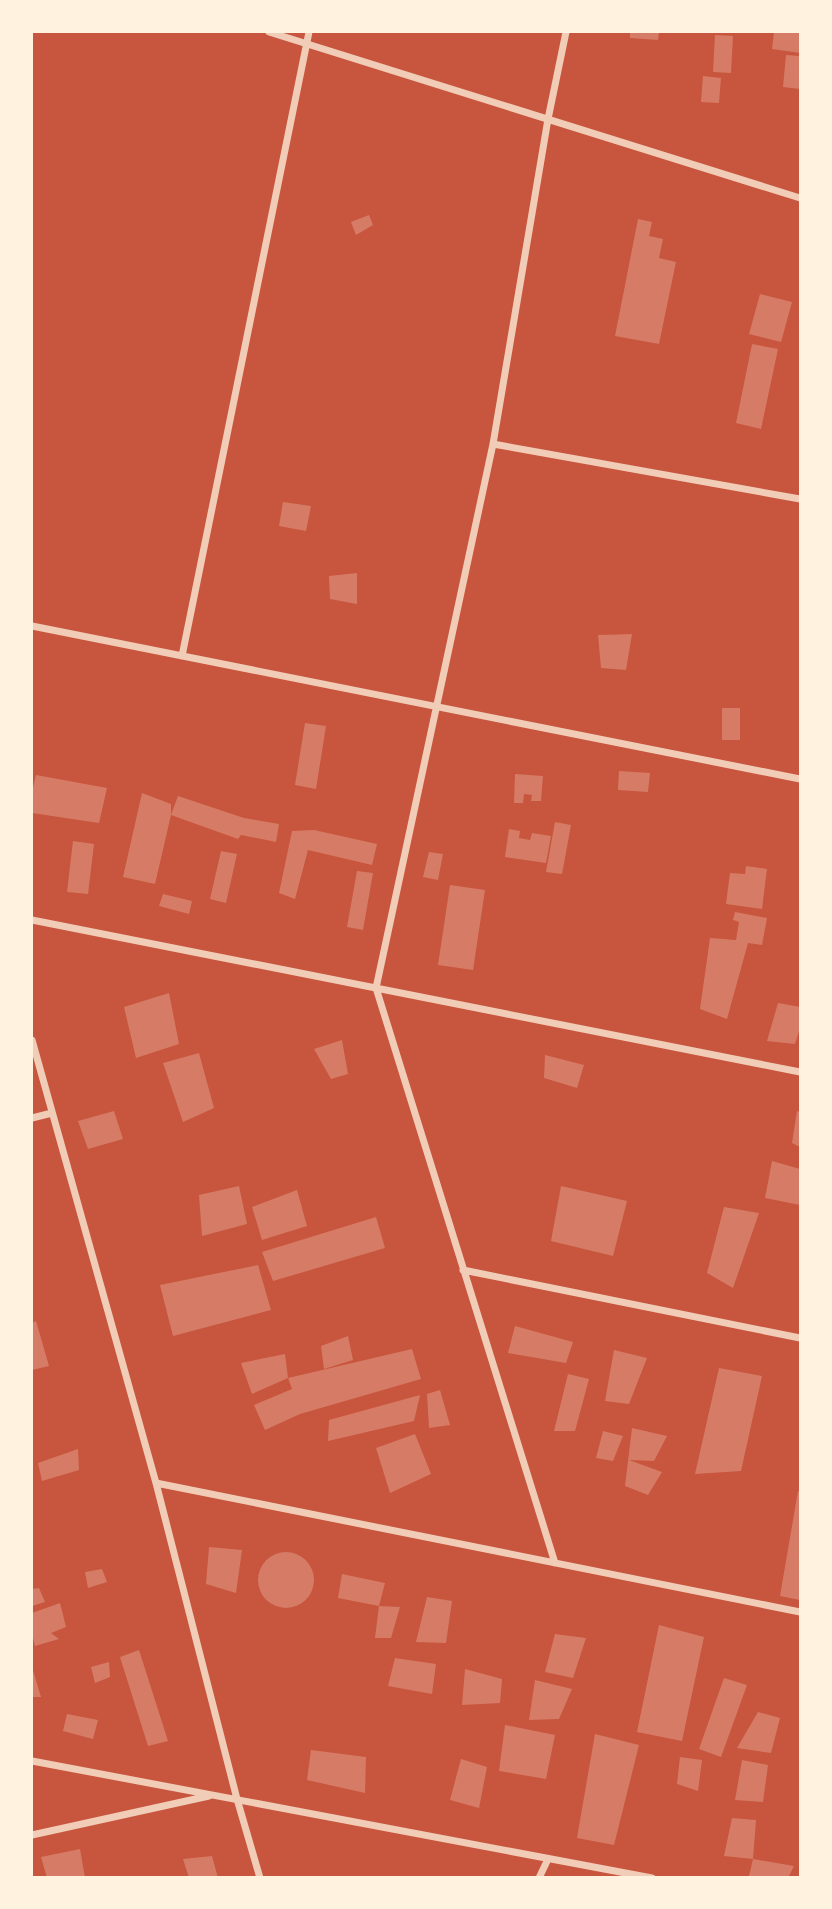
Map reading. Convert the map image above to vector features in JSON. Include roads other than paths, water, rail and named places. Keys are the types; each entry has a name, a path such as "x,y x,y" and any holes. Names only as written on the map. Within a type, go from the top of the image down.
{"street":[{"path":"269,32 800,198"},
{"path":"182,656 309,32"},
{"path":"555,1563 376,988 493,444 548,119 566,32"},
{"path":"493,444 800,499"},
{"path":"32,626 800,779"},
{"path":"32,920 800,1072"},
{"path":"32,1040 156,1483 237,1799 260,1878"},
{"path":"32,1118 52,1113"},
{"path":"463,1270 800,1338"},
{"path":"156,1483 800,1612"},
{"path":"32,1761 652,1878"},
{"path":"32,1835 214,1795"},
{"path":"539,1878 548,1860"}]}
